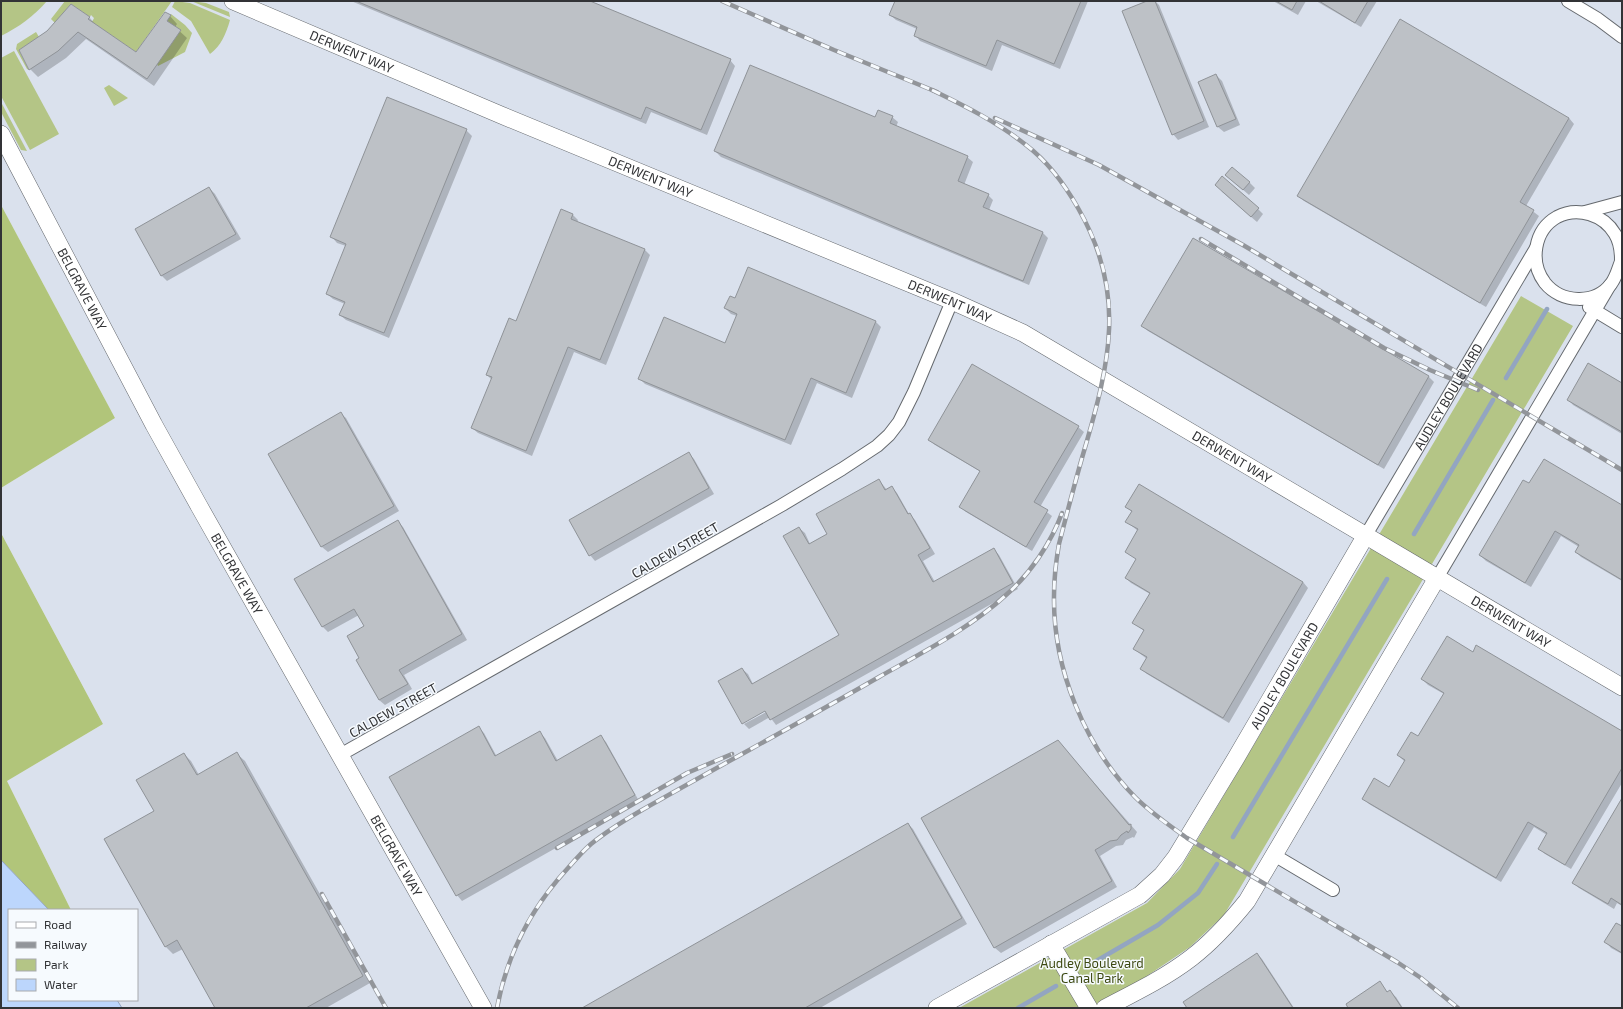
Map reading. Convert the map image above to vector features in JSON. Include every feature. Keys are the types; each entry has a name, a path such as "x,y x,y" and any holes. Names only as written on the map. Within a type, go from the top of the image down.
{"street":[{"name":"DERWENT WAY","path":"233,1 501,115 952,301 1023,332 1622,687"},
{"path":"1568,1 1598,18 1622,37"},
{"name":"BELGRAVE WAY","path":"1,134 158,432 483,1008"},
{"path":"1584,213 1622,202"},
{"path":"1105,1008 1157,980 1189,959 1208,944 1230,922 1247,901 1594,310 1617,274 1622,260 1621,247 1616,235 1608,224 1597,216 1584,213 1570,213 1557,217 1546,226 1539,237 1536,248 1535,264 1540,277 1548,287 1560,295 1573,299 1594,310 1622,327"},
{"name":"AUDLEY BOULEVARD","path":"937,1008 1140,895 1162,875 1176,857 1236,758 1536,248"},
{"path":"1573,299 1586,298 1599,294 1610,285"},
{"name":"CALDEW STREET","path":"340,755 782,505 877,446 889,435 899,422 914,392 952,301"},
{"path":"1274,855 1332,890"},
{"path":"1051,944 1088,1008"}],"shaded area":[{"path":"1,1 1622,1 1622,1008 122,1008 118,1001 138,1001 138,909 71,909 7,781 103,724 1,533 1,488 115,418 1,205"}],"green space":[{"path":"1,1 47,1 26,21 1,36"},
{"path":"65,1 172,1 136,52 92,22 94,18 91,15 90,17 71,4 55,23 51,19"},
{"path":"175,1 190,3 230,20 223,39 210,54 191,21 172,7"},
{"path":"191,1 206,3 229,12 230,17"},
{"path":"171,14 185,25 192,33 185,52 158,66 157,64 180,30 167,21"},
{"path":"36,32 39,37 19,50 29,70 16,49 17,44"},
{"path":"14,51 59,134 30,150 1,96 1,58"},
{"path":"109,85 128,98 114,106 104,88"},
{"path":"1,102 27,151 21,150 1,112"},
{"path":"1,205 115,418 1,488"},
{"name":"Audley Boulevard Canal Park","path":"1521,296 1573,326 1224,915 1190,947 1144,978 1091,1008 959,1008 1147,903 1180,869"},
{"path":"1,533 103,724 7,781 71,909 48,909 1,860"}],"water":[{"path":"1,860 48,909 8,909 8,1001 118,1001 122,1008 1,1008"}],"building":[{"path":"356,1 590,1 731,59 701,130 646,107 641,119"},
{"path":"895,1 1081,1 1054,64 997,40 986,66 914,36 917,27 889,15"},
{"path":"1147,1 1155,1 1204,121 1172,135 1122,11"},
{"path":"1276,1 1297,1 1292,10"},
{"path":"1319,1 1368,1 1355,23"},
{"path":"71,4 90,17 88,19 136,52 165,12 171,15 167,21 181,30 147,79 78,32 58,51 29,70 19,50 47,31"},
{"path":"1400,19 1569,118 1520,202 1534,210 1480,303 1297,196"},
{"path":"750,65 875,117 878,110 893,116 890,123 968,156 958,181 989,194 983,207 1043,232 1023,281 714,151"},
{"path":"1216,74 1236,119 1217,127 1198,82"},
{"path":"387,97 467,129 384,333 339,315 345,302 326,294 346,244 330,237"},
{"path":"1232,167 1250,182 1243,190 1225,175"},
{"path":"1222,176 1259,208 1251,217 1215,185"},
{"path":"209,187 236,234 161,276 135,229"},
{"path":"561,209 573,214 571,219 645,249 600,360 568,347 526,451 471,428 492,377 486,375 509,318 516,321"},
{"path":"1193,238 1429,376 1378,465 1141,326"},
{"path":"748,267 876,321 846,393 811,378 785,440 638,379 664,317 725,343 737,314 724,308 730,296 735,298"},
{"path":"1588,363 1622,383 1622,432 1567,400"},
{"path":"972,364 1079,426 1034,502 1048,510 1026,547 959,507 980,471 928,440"},
{"path":"341,412 394,506 321,547 268,454"},
{"path":"689,452 709,488 589,556 569,520"},
{"path":"1544,459 1622,505 1622,580 1575,552 1579,545 1555,531 1525,583 1479,555 1523,480 1529,483"},
{"path":"879,479 885,490 892,486 908,514 910,513 930,548 918,555 933,582 994,548 1013,583 770,720 765,711 742,724 718,681 742,668 752,684 839,635 783,536 799,527 809,544 827,534 816,514"},
{"path":"1139,484 1303,582 1223,718 1140,669 1147,657 1133,649 1144,630 1132,623 1150,593 1125,578 1136,559 1125,552 1138,529 1125,522 1132,511 1125,507"},
{"path":"398,520 462,634 399,670 408,684 379,700 356,660 359,658 347,636 364,626 354,609 322,627 294,579"},
{"path":"1447,636 1473,652 1476,645 1622,731 1622,768 1565,865 1538,849 1547,833 1528,822 1496,878 1362,799 1374,778 1389,787 1405,760 1397,755 1411,732 1418,736 1444,693 1421,679"},
{"path":"479,726 495,756 540,731 556,761 601,735 635,795 456,896 389,777"},
{"path":"1058,740 1129,825 1131,824 1131,829 1128,833 1127,831 1121,835 1117,840 1110,841 1095,850 1112,881 994,948 921,818"},
{"path":"237,752 363,976 306,1008 215,1008 177,940 165,947 104,839 154,811 136,780 184,753 197,775"},
{"path":"1622,798 1622,905 1611,898 1608,904 1572,883"},
{"path":"908,823 962,918 805,1008 582,1008"},
{"path":"1616,923 1622,926 1622,953 1604,942"},
{"path":"1257,953 1293,1008 1187,1008 1183,1002"},
{"path":"1380,981 1387,992 1390,990 1402,1008 1348,1008 1346,1004"}],"waterway":[{"path":"1506,378 1547,309"},
{"path":"1414,534 1493,400"},
{"path":"1233,837 1387,579"},
{"path":"1086,967 1158,925 1198,893 1217,864"},
{"path":"1018,1008 1056,986"}],"railway":[{"path":"722,1 834,50 937,92"},
{"path":"932,90 969,108 992,122 1015,137 1041,158 1061,182 1078,208 1093,239 1103,269 1108,299 1109,328 1106,357 1101,387 1059,544 1054,590 1055,623 1059,650 1066,678 1075,704 1087,730 1101,754 1117,776 1135,797 1160,819 1187,838 1397,962 1421,978 1458,1008"},
{"path":"995,118 1099,165 1243,245 1622,470"},
{"path":"1201,239 1384,348 1430,370 1478,390"},
{"path":"497,1008 507,969 522,933 543,899 555,883 591,844 642,810 929,649 977,619 1015,587 1023,578 1046,547 1062,513"},
{"path":"557,848 687,773 732,754"},
{"path":"322,894 386,1008"}]}
